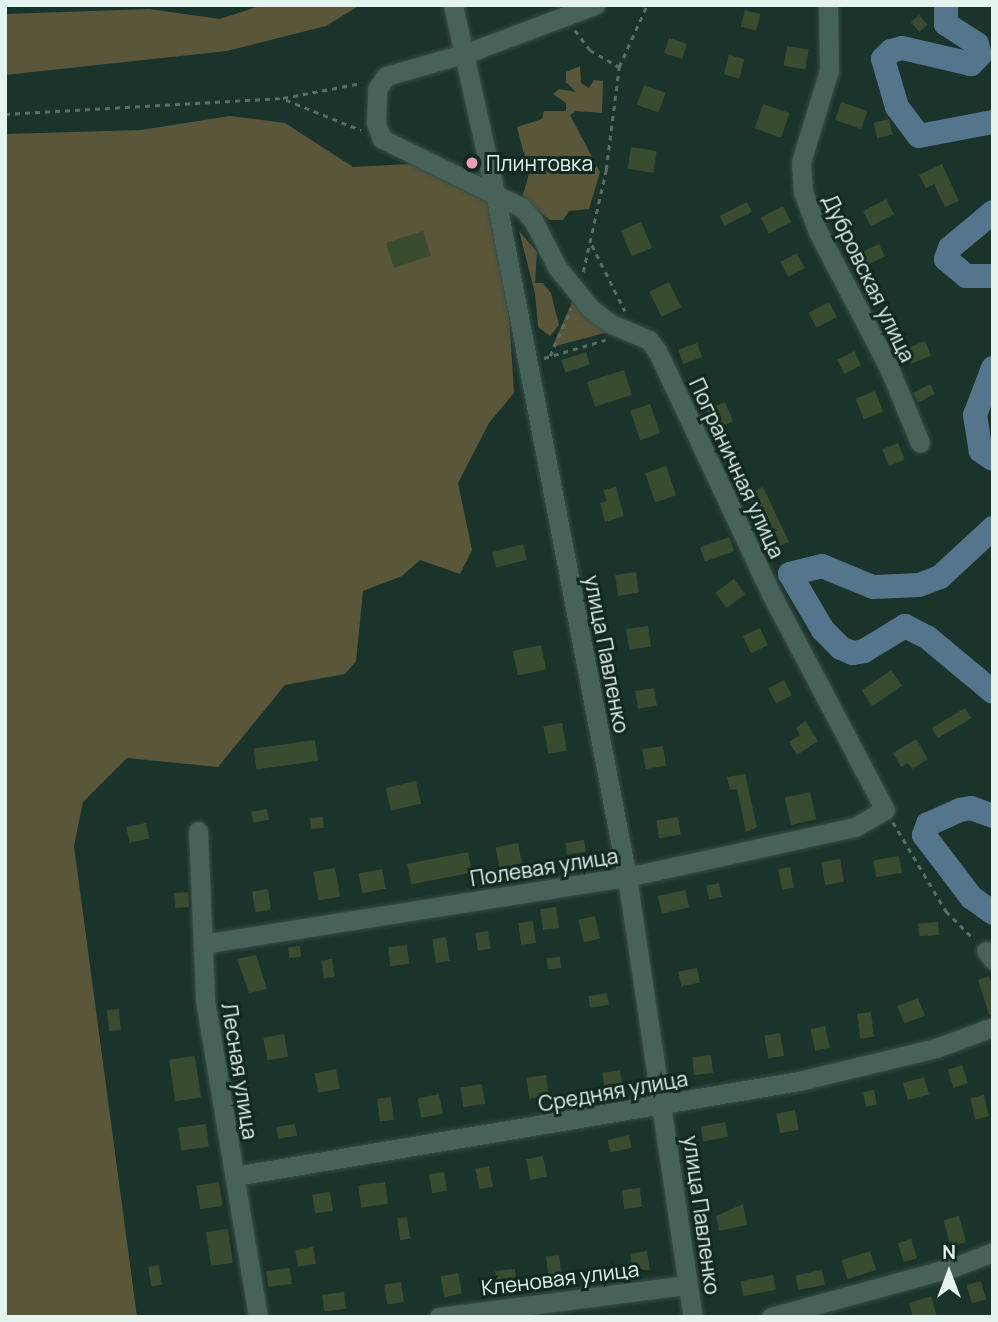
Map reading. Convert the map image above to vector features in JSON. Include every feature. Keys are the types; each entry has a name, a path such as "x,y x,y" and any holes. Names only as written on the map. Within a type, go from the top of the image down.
{"street":[{"name":"улица Павленко","path":"453,5 467,53 495,193 627,877 665,1106 693,1317"},
{"path":"382,139 373,108 386,76 467,53 595,5"},
{"name":"Дубровская улица","path":"828,5 828,70 801,162 803,192 818,232 870,327 920,443"},
{"name":"Пограничная улица","path":"382,139 495,193 533,220 577,294 611,324 634,331 657,351 772,596 885,810"},
{"name":"Полевая улица","path":"203,944 627,877 855,827 885,810"},
{"name":"Лесная улица","path":"198,831 205,1000 258,1317"},
{"name":"Средняя улица","path":"235,1177 665,1106 799,1081 936,1048 993,1027"},
{"path":"771,1317 954,1267 993,1252"},
{"name":"Кленовая улица","path":"439,1317 687,1285"}],"path":[{"path":"550,356 577,294 592,244 619,67 647,5"},
{"path":"566,16 590,50 619,67"},
{"path":"5,114 283,98 332,92 386,76"},
{"path":"283,98 382,139"},
{"path":"592,244 634,331"},
{"path":"527,363 610,338"},
{"path":"885,810 946,911 989,956"}],"shaded area":[{"path":"263,5 360,5 326,26 227,51 5,75 5,14 149,9 220,19"},
{"path":"580,66 581,83 589,88 594,80 603,81 602,113 576,111 570,115 600,172 589,209 569,211 563,220 550,220 522,198 529,174 517,127 542,119 544,111 566,111 566,103 553,94 559,89 576,92 566,82 566,72"},
{"path":"230,116 285,123 353,167 410,164 471,185 491,197 509,314 514,393 489,423 458,483 472,550 460,574 420,560 402,576 363,591 356,661 345,674 285,685 218,767 127,758 83,802 74,846 137,1317 5,1317 5,134 141,130"},
{"path":"519,231 537,252 535,283 543,283 551,293 559,325 550,336 538,327 535,293"},
{"path":"573,300 608,332 552,347"}],"building":[{"path":"745,10 760,14 756,31 741,26"},
{"path":"919,15 928,25 920,32 911,22"},
{"path":"669,38 687,44 682,59 664,53"},
{"path":"787,46 809,50 805,70 784,66"},
{"path":"729,55 744,59 739,78 724,74"},
{"path":"644,85 666,93 658,113 637,105"},
{"path":"841,102 867,111 861,129 835,120"},
{"path":"763,104 789,113 781,138 755,129"},
{"path":"889,119 893,135 877,138 873,123"},
{"path":"631,147 657,151 653,173 628,169"},
{"path":"942,164 959,201 945,207 934,184 926,188 919,175"},
{"path":"886,199 894,214 871,226 863,211"},
{"path":"747,202 752,212 724,226 719,216"},
{"path":"783,206 791,222 769,233 761,217"},
{"path":"641,222 652,248 632,256 621,231"},
{"path":"423,231 431,256 394,268 386,243"},
{"path":"879,244 885,257 866,266 860,253"},
{"path":"797,253 805,268 788,277 780,262"},
{"path":"669,282 681,307 662,317 649,292"},
{"path":"829,302 837,317 817,328 809,313"},
{"path":"925,341 931,356 911,364 905,349"},
{"path":"697,343 702,357 683,364 678,350"},
{"path":"854,351 861,365 844,374 837,360"},
{"path":"586,352 590,364 565,372 561,360"},
{"path":"624,370 632,395 595,407 587,382"},
{"path":"930,384 935,394 918,402 913,393"},
{"path":"875,391 883,411 864,419 856,399"},
{"path":"725,402 733,421 715,429 707,410"},
{"path":"650,404 660,433 640,440 630,411"},
{"path":"898,443 905,460 889,466 882,449"},
{"path":"666,466 676,495 655,502 645,473"},
{"path":"616,487 624,516 605,522 600,503 607,501 603,490"},
{"path":"763,487 789,542 772,549 759,507 754,509 748,495"},
{"path":"729,537 734,551 705,562 700,548"},
{"path":"523,544 527,559 496,568 492,552"},
{"path":"636,572 639,593 618,596 615,575"},
{"path":"734,579 745,594 727,608 715,593"},
{"path":"648,626 651,647 629,650 626,629"},
{"path":"760,628 768,645 751,653 743,636"},
{"path":"541,645 546,669 518,675 513,651"},
{"path":"891,670 902,686 872,706 862,691"},
{"path":"784,680 792,695 776,703 768,688"},
{"path":"654,688 657,706 638,709 635,691"},
{"path":"965,708 971,718 938,738 932,728"},
{"path":"805,721 818,741 797,755 789,742 800,735 796,728"},
{"path":"562,723 567,751 548,754 543,726"},
{"path":"916,739 928,759 912,769 908,763 901,767 893,753"},
{"path":"315,740 318,761 257,769 254,749"},
{"path":"663,746 666,766 645,769 642,749"},
{"path":"745,774 757,827 746,832 737,789 730,790 727,777"},
{"path":"416,781 421,803 391,810 386,788"},
{"path":"810,792 816,819 791,825 785,798"},
{"path":"267,809 269,820 253,823 251,812"},
{"path":"323,817 324,828 311,829 310,818"},
{"path":"678,817 681,835 659,838 656,820"},
{"path":"146,823 149,839 129,843 126,827"},
{"path":"584,840 586,852 567,855 565,843"},
{"path":"518,843 522,864 499,868 495,847"},
{"path":"468,852 472,873 411,884 407,864"},
{"path":"899,856 902,873 876,877 873,861"},
{"path":"840,859 844,882 825,885 821,862"},
{"path":"790,867 794,888 782,890 778,869"},
{"path":"335,868 340,897 318,900 313,872"},
{"path":"382,869 386,889 362,893 358,874"},
{"path":"719,883 722,897 709,899 706,886"},
{"path":"268,889 271,910 255,912 252,891"},
{"path":"685,890 689,908 662,914 658,896"},
{"path":"188,892 189,907 175,908 174,893"},
{"path":"556,907 559,928 543,930 540,909"},
{"path":"595,916 600,938 584,942 578,920"},
{"path":"533,921 536,943 521,945 518,923"},
{"path":"938,922 939,935 919,936 918,923"},
{"path":"488,931 491,949 478,951 475,933"},
{"path":"446,937 450,961 436,963 432,939"},
{"path":"407,945 409,964 390,966 388,947"},
{"path":"300,946 301,957 289,958 288,947"},
{"path":"256,955 267,989 249,993 237,959"},
{"path":"560,957 561,968 548,969 547,958"},
{"path":"332,959 335,977 324,978 321,961"},
{"path":"697,968 700,983 681,986 678,972"},
{"path":"989,976 993,988 993,1015 989,1015 978,980"},
{"path":"607,993 609,1005 590,1008 588,996"},
{"path":"918,998 925,1016 904,1024 897,1006"},
{"path":"119,1009 121,1030 109,1031 107,1010"},
{"path":"871,1012 874,1037 860,1039 857,1014"},
{"path":"825,1026 830,1047 815,1051 810,1029"},
{"path":"780,1033 784,1056 768,1058 764,1036"},
{"path":"284,1034 288,1057 267,1060 263,1038"},
{"path":"711,1055 713,1073 694,1075 692,1057"},
{"path":"195,1056 201,1098 175,1101 169,1060"},
{"path":"962,1065 968,1083 954,1088 948,1070"},
{"path":"336,1069 340,1089 318,1093 314,1073"},
{"path":"620,1070 622,1083 604,1086 602,1073"},
{"path":"546,1075 549,1096 529,1099 526,1078"},
{"path":"924,1077 929,1094 908,1100 903,1083"},
{"path":"482,1084 485,1104 463,1107 460,1087"},
{"path":"874,1090 877,1105 866,1107 863,1092"},
{"path":"439,1094 443,1114 421,1118 417,1098"},
{"path":"984,1095 989,1116 975,1120 970,1098"},
{"path":"391,1097 394,1120 380,1122 377,1099"},
{"path":"795,1110 799,1130 780,1133 776,1114"},
{"path":"725,1122 728,1137 703,1141 700,1127"},
{"path":"206,1124 209,1147 181,1150 178,1127"},
{"path":"295,1124 297,1136 278,1139 276,1127"},
{"path":"629,1135 632,1148 610,1153 608,1140"},
{"path":"543,1156 547,1177 530,1180 526,1159"},
{"path":"489,1166 493,1187 479,1189 475,1169"},
{"path":"444,1172 447,1191 432,1193 429,1174"},
{"path":"219,1182 223,1206 200,1209 196,1186"},
{"path":"385,1182 388,1204 361,1208 358,1186"},
{"path":"640,1188 642,1207 624,1209 622,1190"},
{"path":"330,1192 333,1211 315,1214 312,1195"},
{"path":"743,1204 747,1225 719,1231 716,1216"},
{"path":"959,1216 966,1242 951,1246 944,1220"},
{"path":"407,1217 410,1239 400,1240 397,1218"},
{"path":"228,1229 233,1263 211,1266 206,1232"},
{"path":"911,1239 917,1258 904,1262 898,1243"},
{"path":"313,1247 316,1264 298,1267 295,1250"},
{"path":"647,1251 650,1270 633,1272 630,1254"},
{"path":"870,1251 876,1270 848,1279 841,1260"},
{"path":"559,1255 562,1279 549,1280 546,1257"},
{"path":"159,1265 162,1285 151,1286 148,1267"},
{"path":"290,1268 292,1284 268,1287 266,1271"},
{"path":"515,1269 517,1288 497,1290 495,1271"},
{"path":"822,1270 825,1285 798,1290 795,1275"},
{"path":"458,1273 462,1294 444,1297 440,1276"},
{"path":"773,1275 776,1290 743,1296 741,1281"},
{"path":"981,1281 986,1299 972,1303 967,1285"},
{"path":"401,1282 404,1302 387,1304 384,1285"},
{"path":"344,1292 346,1309 324,1312 322,1295"},
{"path":"931,1296 937,1317 913,1317 909,1303"}],"waterway":[{"path":"946,5 946,24 977,44 980,55 971,64 902,48 891,51 883,59 897,107 919,136 993,122"},
{"path":"993,212 950,248 946,259 966,276 993,276"},
{"path":"993,368 975,415 981,451 993,459"},
{"path":"993,528 940,577 919,585 873,587 822,566 790,574 823,630 841,648 853,653 864,651 905,626 927,637 993,692"},
{"path":"993,816 971,808 960,810 928,824 924,835 971,897 993,913"}],"place":[{"name":"Плинтовка","path":"472,163"}]}
